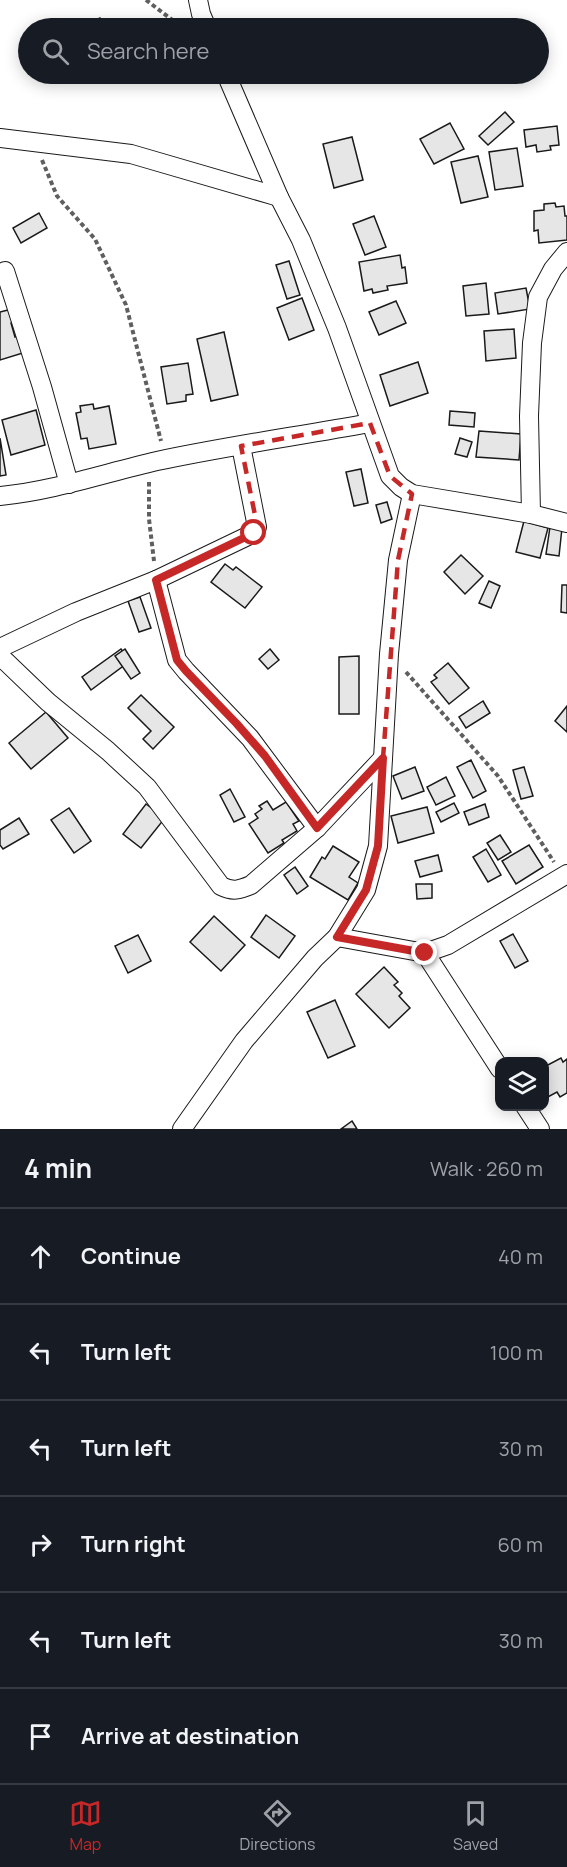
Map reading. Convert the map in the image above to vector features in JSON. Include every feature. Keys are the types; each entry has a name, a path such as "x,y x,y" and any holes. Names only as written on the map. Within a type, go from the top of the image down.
{"street":[{"path":"198,0 203,18"},
{"path":"231,84 338,328 390,476 412,494 567,522"},
{"path":"0,138 131,154 279,197"},
{"path":"531,514 529,416 532,343 538,297 553,269 567,252"},
{"path":"5,271 42,387 69,484"},
{"path":"0,496 17,495 69,484 157,461 370,423"},
{"path":"0,648 76,612 156,580 254,533 257,527 241,446"},
{"path":"182,1129 244,1041 315,958 337,937 366,890 378,846 389,654 398,561 412,494"},
{"path":"156,580 177,660 265,756 317,828"},
{"path":"0,656 48,702 108,751 147,787 221,886 230,890 238,890 251,885 317,828 383,758"},
{"path":"337,937 425,953 448,945 565,875"},
{"path":"425,953 495,1061"},
{"path":"528,1111 540,1129"}],"path":[{"path":"146,0 170,18"},
{"path":"34,142 57,196 95,240 126,305 157,461 149,519 156,580"},
{"path":"389,654 498,776 565,875"}],"highlighted area":[{"path":"370,423 390,476 412,494 398,560 383,758 317,828 250,738 177,660 156,580 258,530 241,446"}],"building":[{"path":"505,112 514,122 488,145 479,136"},
{"path":"450,123 464,149 434,164 420,139"},
{"path":"557,126 559,145 550,146 551,150 537,152 536,145 526,147 524,130"},
{"path":"352,137 363,180 334,188 323,144"},
{"path":"517,148 523,186 495,190 489,152"},
{"path":"478,156 488,197 461,203 451,162"},
{"path":"555,203 556,207 564,206 565,216 567,216 567,240 539,243 538,230 534,231 534,211 544,210 544,204"},
{"path":"39,213 47,228 21,243 13,228"},
{"path":"374,216 386,247 365,255 353,224"},
{"path":"400,255 402,268 405,267 407,283 387,286 388,290 373,293 372,289 364,291 359,262"},
{"path":"289,261 300,295 287,299 276,265"},
{"path":"486,283 489,314 466,316 463,286"},
{"path":"526,288 530,309 498,314 495,293"},
{"path":"302,298 314,330 289,340 277,308"},
{"path":"396,301 406,323 379,335 369,312"},
{"path":"12,309 16,322 11,323 15,337 21,335 26,352 0,360 0,312"},
{"path":"514,329 516,358 486,361 484,331"},
{"path":"224,332 238,395 211,401 197,339"},
{"path":"418,362 428,393 390,406 380,375"},
{"path":"188,363 193,394 186,395 186,401 167,404 161,367"},
{"path":"93,404 94,409 109,406 116,444 89,449 87,438 81,439 76,413 81,412 80,406"},
{"path":"36,410 45,445 11,455 2,420"},
{"path":"450,411 475,413 474,427 449,425"},
{"path":"479,431 521,434 519,460 476,457"},
{"path":"0,438 6,475 0,476"},
{"path":"460,438 472,442 467,457 455,454"},
{"path":"361,469 368,503 354,506 346,472"},
{"path":"387,502 392,519 381,523 376,505"},
{"path":"524,521 548,528 540,558 516,552"},
{"path":"550,527 562,528 559,556 546,554"},
{"path":"461,555 483,576 465,594 444,572"},
{"path":"225,564 233,570 236,567 262,587 245,608 211,582"},
{"path":"489,581 500,586 491,608 479,603"},
{"path":"562,585 567,585 567,613 561,612"},
{"path":"140,597 151,628 139,632 128,601"},
{"path":"121,649 130,661 91,690 82,677"},
{"path":"125,649 140,673 131,679 115,656"},
{"path":"270,649 279,660 268,669 259,659"},
{"path":"359,656 359,714 339,714 339,657"},
{"path":"448,663 469,688 449,704 431,682 437,678 434,675"},
{"path":"141,695 174,727 153,749 143,739 151,731 128,708"},
{"path":"483,701 490,713 466,728 459,717"},
{"path":"567,706 567,732 555,721"},
{"path":"46,712 68,738 31,769 9,743"},
{"path":"471,760 486,791 473,798 457,767"},
{"path":"415,767 424,791 402,799 393,776"},
{"path":"524,767 533,796 521,799 513,770"},
{"path":"446,777 455,796 436,805 427,787"},
{"path":"230,789 245,817 234,822 220,795"},
{"path":"267,801 273,810 286,802 299,821 293,824 297,831 282,840 284,843 268,853 249,824 258,818 255,814 262,809 259,806"},
{"path":"454,803 459,813 441,822 436,812"},
{"path":"146,804 165,818 141,848 123,834"},
{"path":"485,804 489,817 469,825 464,812"},
{"path":"427,807 434,833 398,843 391,816"},
{"path":"69,808 91,841 74,853 51,820"},
{"path":"19,818 29,834 3,849 0,845 0,830"},
{"path":"500,835 511,852 498,860 487,843"},
{"path":"529,845 543,867 516,884 502,861"},
{"path":"333,846 359,862 349,877 358,883 348,900 310,877 322,857 325,859"},
{"path":"486,849 501,875 488,882 473,857"},
{"path":"438,855 442,871 420,877 415,861"},
{"path":"295,867 308,886 297,894 284,875"},
{"path":"416,884 432,884 432,898 417,899"},
{"path":"266,915 295,936 279,958 251,937"},
{"path":"214,916 245,945 221,971 190,942"},
{"path":"513,934 528,961 515,968 500,941"},
{"path":"138,935 151,961 128,973 115,946"},
{"path":"384,967 398,982 394,985 402,993 399,996 410,1008 389,1028 356,994"},
{"path":"335,1000 355,1046 328,1058 307,1012"},
{"path":"561,1058 563,1062 567,1059 567,1093 560,1097 557,1092 549,1096 549,1064"},
{"path":"352,1121 357,1129 341,1129"}],"route":[{"path":"254,533 156,580 177,660 250,738 317,828 383,758 378,846 366,890 337,937 425,953"}]}
